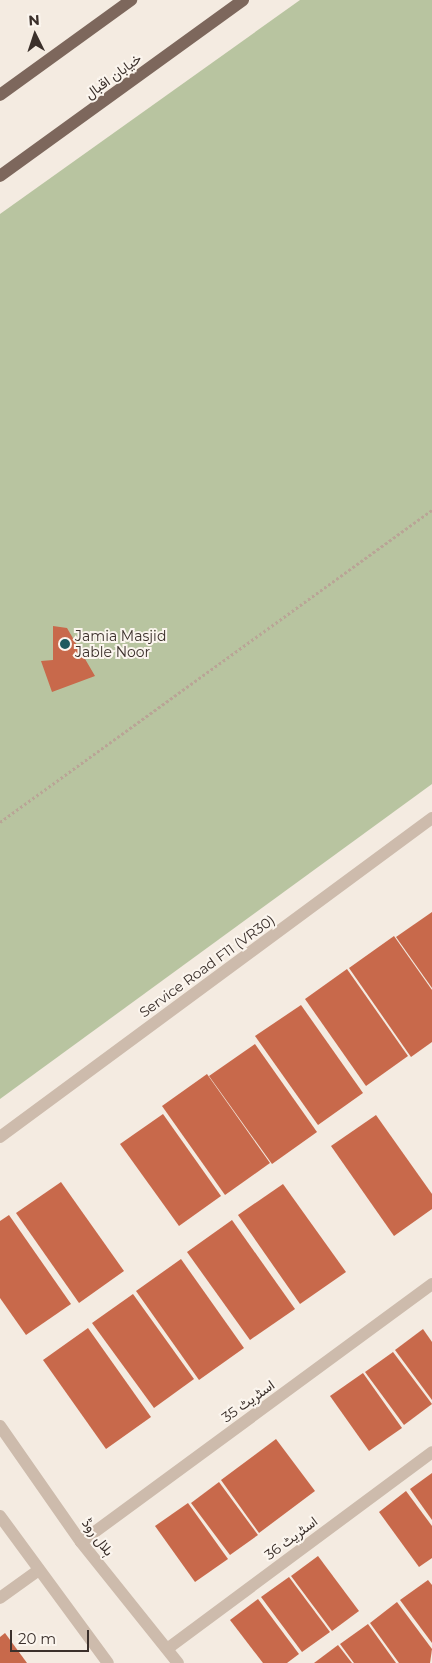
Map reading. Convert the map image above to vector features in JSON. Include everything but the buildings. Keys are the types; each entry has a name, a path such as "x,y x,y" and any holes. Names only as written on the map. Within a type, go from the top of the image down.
{"main road":[{"path":"0,95 131,0"},
{"name":"خیابان اقبال","path":"0,176 243,0"}],"street":[{"name":"Service Road F11 (VR30)","path":"0,1137 432,818"},
{"name":"اسٹریٹ 35","path":"81,1542 432,1284"},
{"name":"ہلال روڈ","path":"0,1426 81,1542 178,1663"},
{"name":"اسٹریٹ 36","path":"167,1649 432,1452"},
{"path":"0,1516 108,1663"},
{"path":"0,1598 38,1570"}],"path":[{"path":"0,822 432,510"}],"green space":[{"path":"300,0 432,0 432,784 0,1099 0,214"}],"place":[{"name":"Jamia Masjid Jable Noor","path":"65,644"}]}
